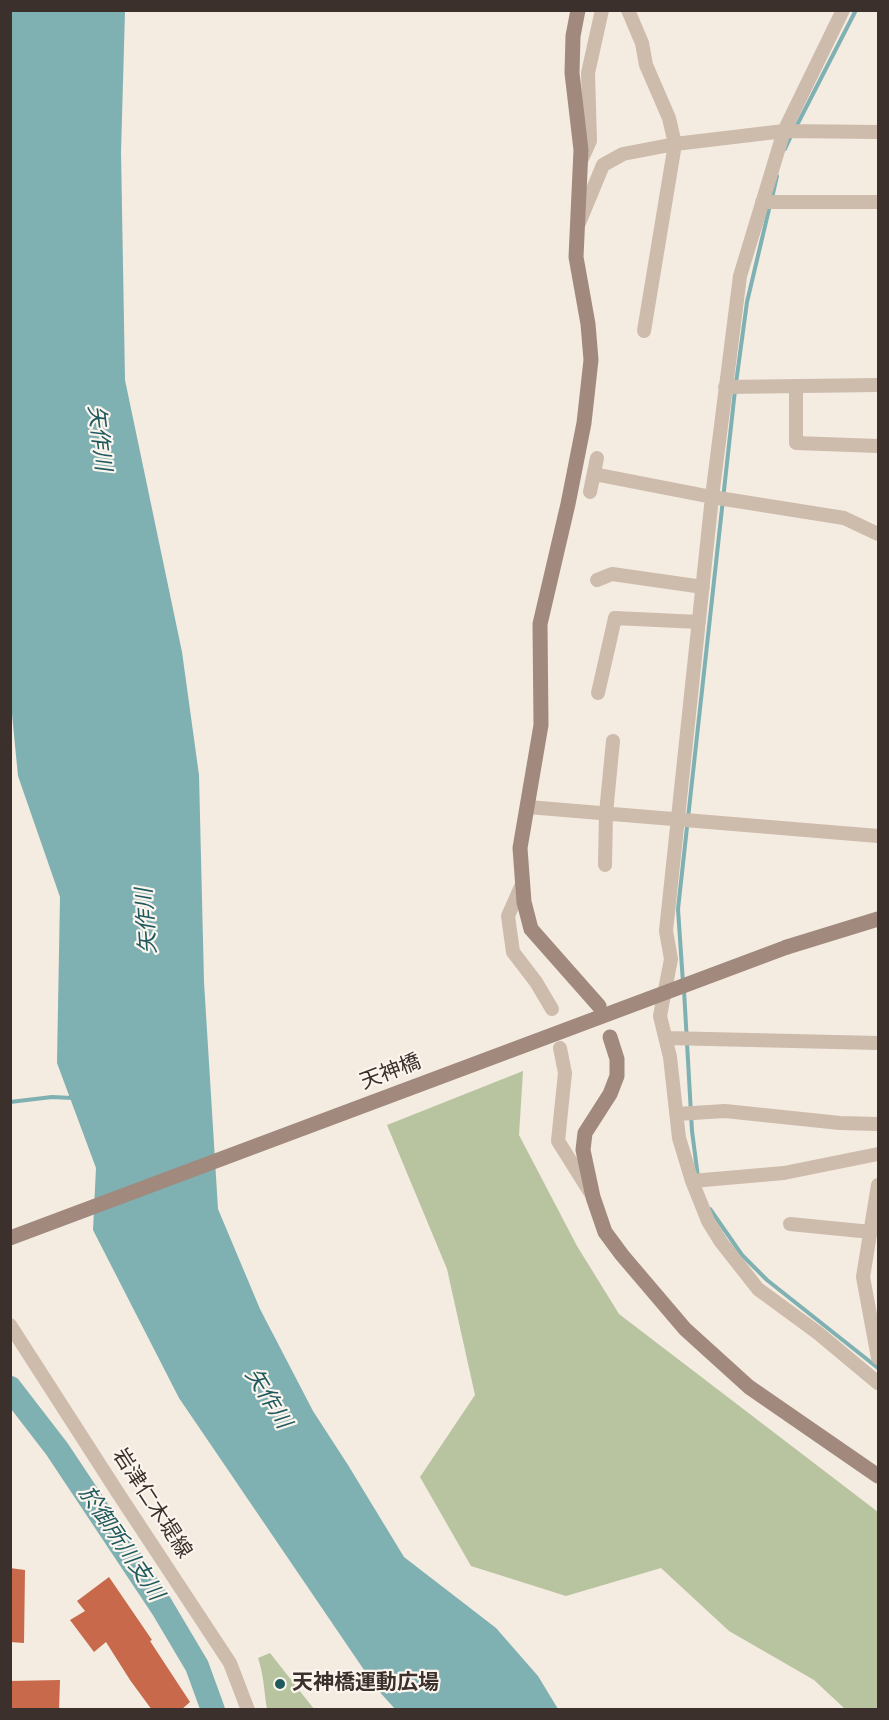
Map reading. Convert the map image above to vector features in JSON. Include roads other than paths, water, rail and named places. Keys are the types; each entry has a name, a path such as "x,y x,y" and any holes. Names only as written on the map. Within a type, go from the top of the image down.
{"street":[{"path":"578,10 573,36 572,73 581,150 576,257 588,324 591,360 584,423 540,624 541,725 520,848 524,902 531,929 599,1006"},
{"path":"581,162 590,141 588,73 602,10"},
{"path":"843,10 784,131 740,276 712,497 666,931 671,959 660,1016 670,1057 679,1138 692,1181 708,1221 721,1242 759,1290 818,1333 879,1383"},
{"path":"629,11 642,43 646,65 669,118 675,144 644,331"},
{"path":"577,227 603,165 623,154 675,144 784,131 879,132"},
{"path":"762,202 879,202"},
{"path":"725,387 879,385"},
{"path":"796,386 796,443 879,446"},
{"path":"590,492 597,458"},
{"path":"594,474 712,497 844,518 879,534"},
{"path":"597,580 612,574 703,587"},
{"path":"598,693 615,618 699,622"},
{"path":"605,865 606,813 612,741"},
{"path":"528,807 879,836"},
{"path":"523,882 508,916 513,952 536,982 552,1009"},
{"name":"天神橋","path":"10,1238 787,947 879,919"},
{"path":"610,1037 617,1059 617,1076 610,1094 585,1133 583,1150 593,1197 606,1232 622,1255 685,1329 748,1387 879,1476"},
{"path":"666,1038 879,1043"},
{"path":"560,1048 565,1073 558,1141 593,1197"},
{"path":"677,1114 725,1111 840,1123 879,1124"},
{"path":"692,1181 784,1173 879,1154"},
{"path":"879,1185 876,1214 863,1277 879,1358"},
{"path":"790,1224 871,1232"},
{"name":"岩津仁木堤線","path":"10,1325 230,1663 248,1710"}],"water":[{"name":"矢作川","path":"10,11 125,11 121,152 125,380 182,652 199,775 204,982 218,1209 260,1309 313,1411 404,1557 496,1628 538,1676 558,1709 395,1709 377,1689 179,1398 93,1230 96,1168 57,1063 60,897 18,776 11,704"}],"waterway":[{"path":"796,127 856,10"},
{"path":"785,149 792,134"},
{"path":"772,198 777,176"},
{"path":"736,383 747,302 770,205"},
{"path":"683,983 678,909 735,390"},
{"path":"684,990 692,1131 698,1177"},
{"path":"10,1102 52,1097 72,1098"},
{"path":"710,1209 742,1255 767,1280 878,1368"},
{"name":"於御所川支川","path":"10,1388 57,1449 162,1607 197,1666 213,1710"}],"place":[{"name":"天神橋運動広場","path":"280,1684"}]}
